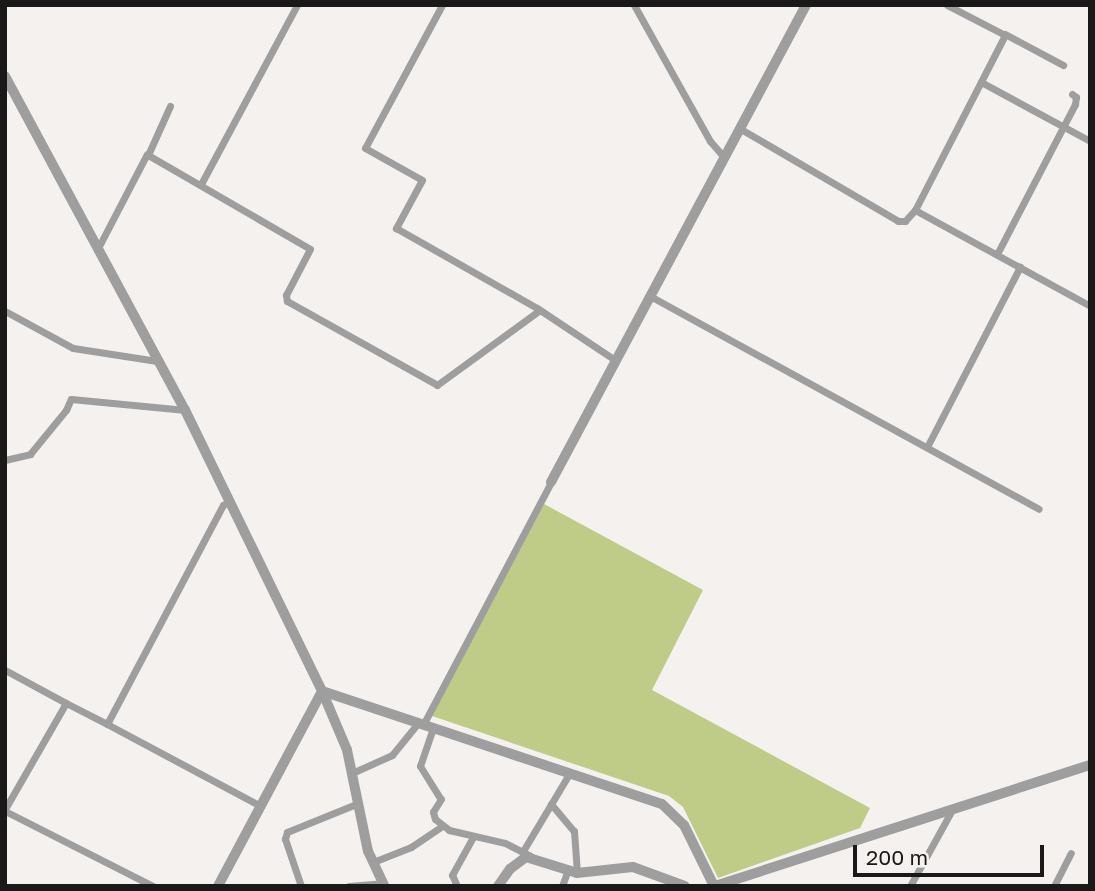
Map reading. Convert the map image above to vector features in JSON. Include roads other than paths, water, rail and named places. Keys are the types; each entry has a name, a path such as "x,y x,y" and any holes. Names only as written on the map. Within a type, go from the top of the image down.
{"street":[{"path":"201,184 297,5"},
{"path":"442,5 365,148 422,180 396,228 540,310 615,360"},
{"path":"634,5 710,141 724,157"},
{"path":"352,774 393,755 425,725 615,360 806,5"},
{"path":"947,5 1063,65"},
{"path":"739,128 898,221 905,221 915,210 1005,34"},
{"path":"5,76 185,410 322,691 347,750 356,804 373,862 383,885 349,886"},
{"path":"981,82 1090,141"},
{"path":"997,254 1075,104 1076,97 1072,94"},
{"path":"97,250 170,106"},
{"path":"147,154 310,249 286,295 287,301 437,385 540,310"},
{"path":"915,210 1090,306"},
{"path":"927,447 1020,267"},
{"path":"650,296 1040,509"},
{"path":"5,311 73,348 157,362"},
{"path":"5,460 30,454 66,410 71,399 185,410"},
{"path":"107,724 223,505 230,501"},
{"path":"5,670 259,805"},
{"path":"322,691 662,804 684,825 715,886 1090,765"},
{"path":"218,886 322,691"},
{"path":"66,703 5,810 153,886"},
{"path":"425,725 420,770 441,799 433,815 442,826 473,837 505,843 572,872 633,867 660,874 685,886"},
{"path":"498,886 527,854 569,774"},
{"path":"301,886 285,839 287,832 356,804"},
{"path":"551,804 574,831 572,872 562,886"},
{"path":"910,886 953,807"},
{"path":"373,862 411,847 442,826"},
{"path":"457,886 452,875 473,837"},
{"path":"1054,886 1071,853"},
{"path":"655,886 660,874"}]}
